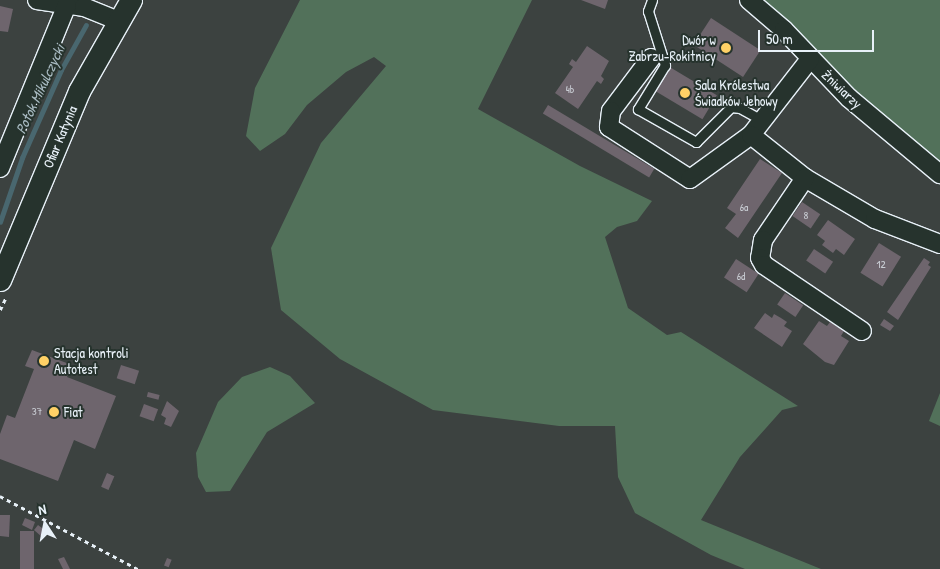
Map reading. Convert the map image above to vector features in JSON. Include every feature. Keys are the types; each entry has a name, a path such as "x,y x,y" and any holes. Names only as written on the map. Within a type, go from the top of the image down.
{"street":[{"path":"37,0 79,4 119,21"},
{"name":"Ofiar Katynia","path":"0,280 79,91 132,0"},
{"name":"Żniwiarzy","path":"748,0 784,30 849,98 940,174"},
{"path":"0,168 79,4"},
{"path":"651,58 611,111 609,128 614,134 690,180 751,135 810,58"},
{"path":"751,135 805,178 875,219 940,244"},
{"path":"805,178 763,240 760,258 764,265 862,331"}],"lane":[{"path":"652,0 648,11 665,65 638,109 696,142 731,107 740,108 762,120"}],"path":[{"path":"0,496 138,569"}],"green space":[{"path":"300,0 532,0 478,109 580,166 652,201 637,221 617,227 605,237 628,308 667,335 681,332 798,406 782,410 740,457 701,520 821,569 745,569 711,555 635,513 618,477 615,426 559,426 433,410 340,359 281,310 271,248 321,143 386,66 374,57 346,72 307,105 285,134 260,151 246,136 255,88"},
{"path":"759,0 940,0 940,165 845,84"},
{"path":"270,367 290,376 315,403 267,432 230,491 206,492 198,477 196,453 218,402 242,377"},
{"path":"940,393 940,426 929,421"}],"building":[{"path":"581,0 608,0 605,9"},
{"path":"0,6 13,9 8,32 0,31"},
{"name":"Dwór w Zabrzu-Rokitnicy","path":"711,18 760,50 743,77 694,45"},
{"path":"587,46 609,61 601,76 604,79 601,84 597,81 578,109 555,93 573,67 569,64 572,59 576,62"},
{"name":"Sala Królestwa Świadków Jehowy","path":"668,66 717,95 702,119 654,90"},
{"path":"548,105 654,169 649,177 543,114"},
{"path":"760,159 782,173 738,238 725,228 736,214 727,208"},
{"path":"802,202 820,214 811,228 792,216"},
{"path":"828,220 855,239 844,255 836,249 833,253 822,245 825,241 817,235"},
{"path":"879,243 901,257 883,286 860,273"},
{"path":"814,249 833,262 825,273 806,261"},
{"path":"924,258 930,262 928,265 931,267 898,320 887,312"},
{"path":"736,259 759,274 747,292 724,277"},
{"path":"785,293 803,305 795,317 777,305"},
{"path":"765,313 772,318 774,314 787,322 784,326 792,331 782,347 754,328"},
{"path":"884,319 894,326 890,331 880,325"},
{"path":"819,321 827,326 830,322 844,331 841,336 849,341 834,365 825,362 803,344"},
{"path":"32,350 72,365 67,377 116,396 95,449 74,440 58,481 0,459 0,434 7,415 15,418 34,369 25,366"},
{"path":"121,365 139,371 135,384 117,378"},
{"path":"148,392 160,395 158,400 147,397"},
{"path":"167,401 179,411 171,427 164,424 166,418 161,415"},
{"path":"144,404 158,409 154,421 140,416"},
{"path":"107,473 114,476 109,490 101,487"},
{"path":"0,515 10,515 9,537 0,536"},
{"path":"25,518 35,522 32,530 22,525"},
{"path":"38,525 46,531 42,537 34,530"},
{"path":"20,531 34,531 34,569 20,569"},
{"path":"64,557 70,569 63,569 58,559"},
{"path":"167,558 172,560 169,567 164,565"}],"waterway":[{"name":"Potok Mikulczycki","path":"0,222 22,158 61,70 86,25"}],"place":[{"name":"Dwór w Zabrzu-Rokitnicy","path":"726,48"},
{"name":"Sala Królestwa Świadków Jehowy","path":"685,93"},
{"name":"Stacja kontroli Autotest","path":"44,361"},
{"name":"Fiat","path":"54,412"}]}
